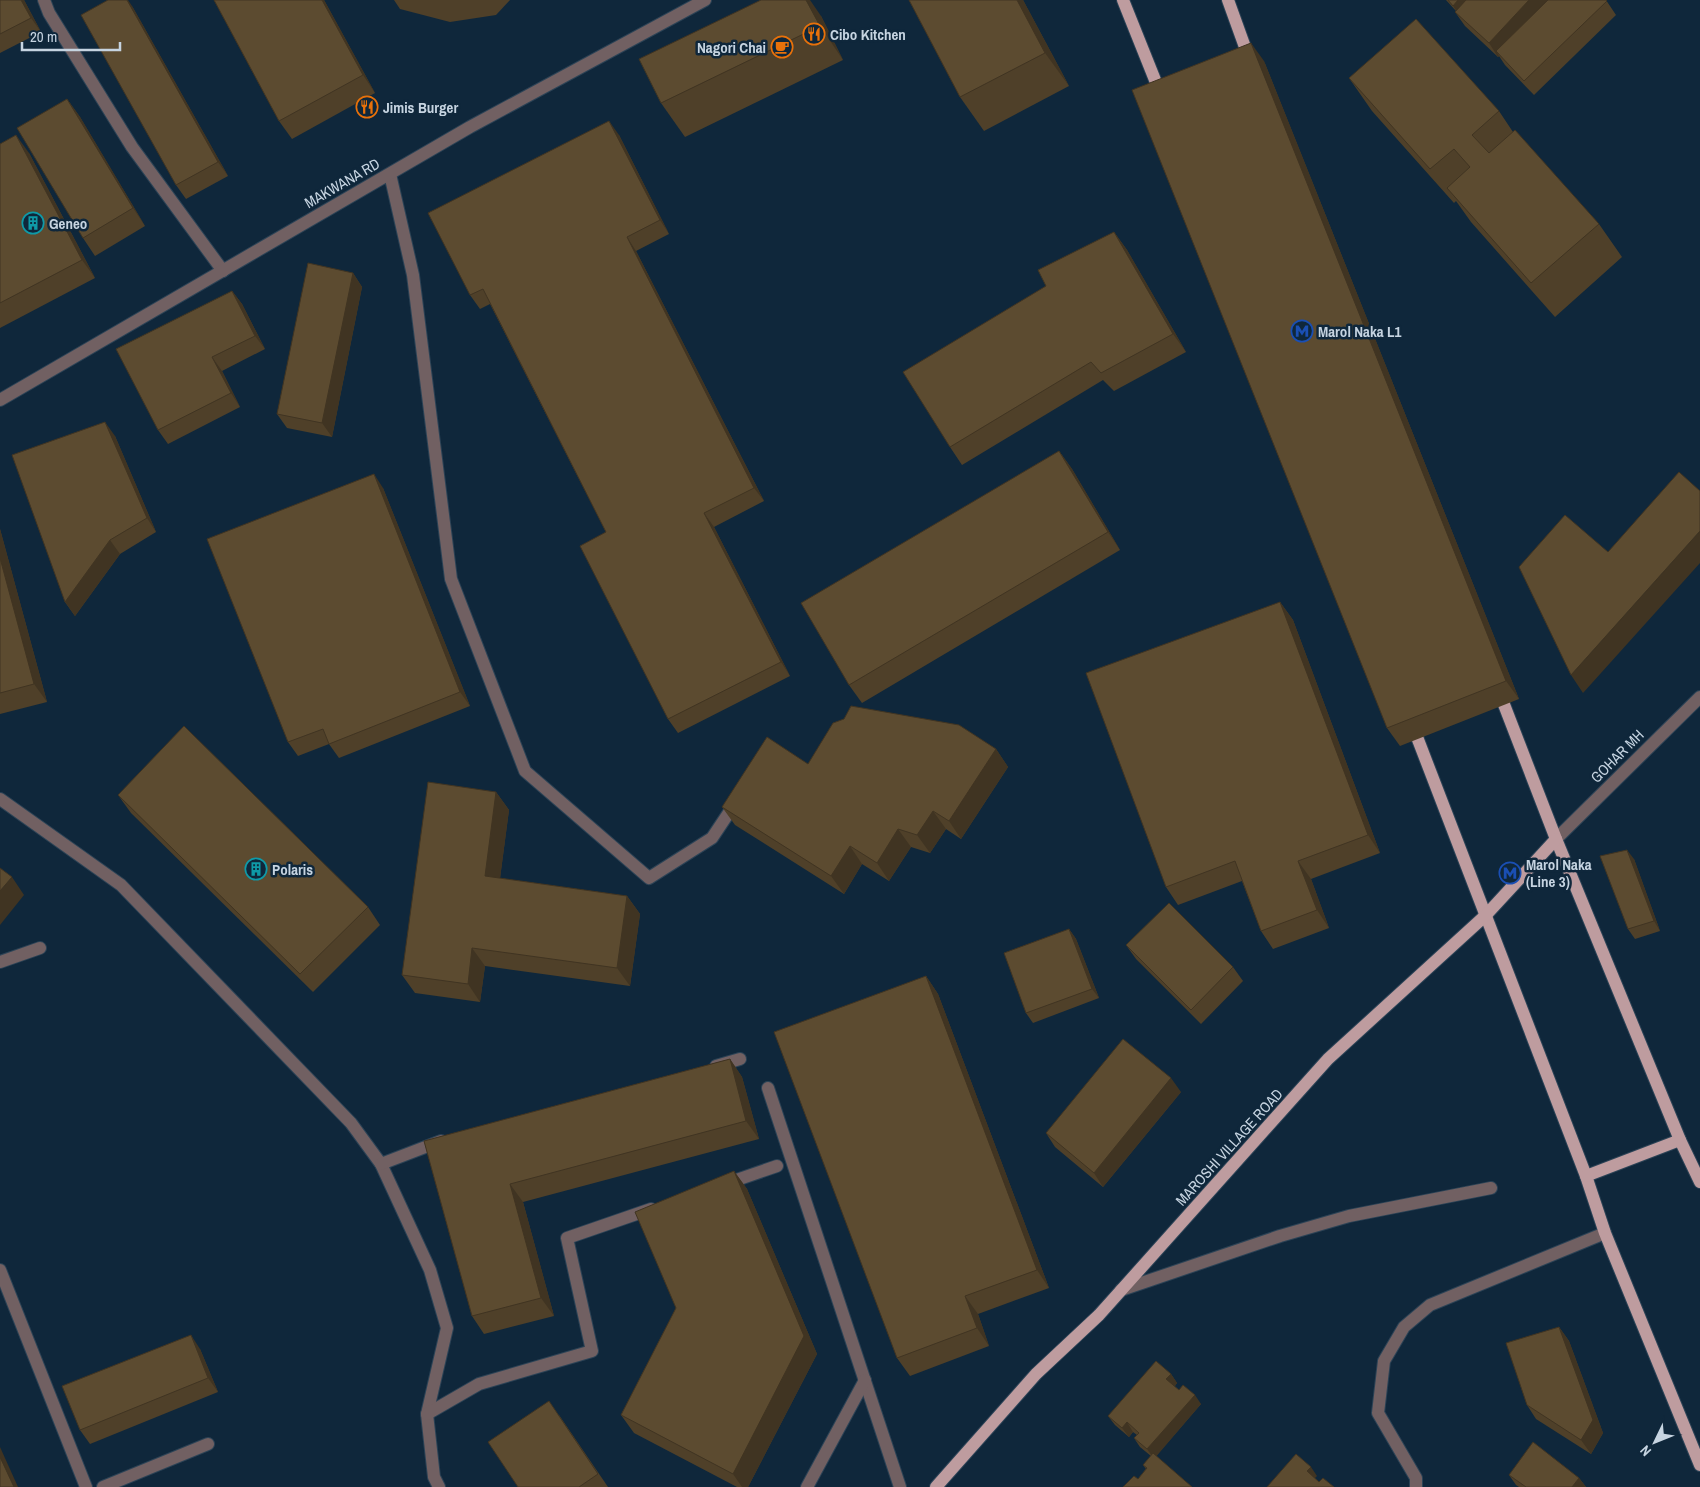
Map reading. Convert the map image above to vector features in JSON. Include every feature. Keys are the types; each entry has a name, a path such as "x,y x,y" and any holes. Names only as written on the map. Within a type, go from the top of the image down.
{"main road":[{"path":"1123,0 1167,110"},
{"path":"1228,0 1255,76"},
{"path":"1493,677 1556,839 1680,1140 1700,1182"},
{"path":"1407,711 1586,1176 1605,1233 1700,1465"},
{"name":"MAROSHI VILLAGE ROAD","path":"936,1487 1036,1374 1099,1315 1328,1059 1486,916 1556,839"},
{"path":"1586,1176 1680,1140"}],"street":[{"path":"44,0 49,13 132,147 223,271"},
{"name":"MAKWANA RD","path":"0,400 390,174 705,0"},
{"path":"390,174 412,275 451,579 525,770 649,878 712,838 743,792"},
{"name":"GOHAR MH","path":"1556,839 1700,697"},
{"path":"0,799 121,885 351,1123 381,1164 430,1270 448,1328 427,1414 434,1478 439,1487"},
{"path":"0,962 40,948"},
{"path":"702,1070 740,1059"},
{"path":"768,1088 900,1487"},
{"path":"381,1164 427,1144 455,1137"},
{"path":"713,1188 777,1166"},
{"path":"1121,1290 1280,1236 1332,1221 1492,1188"},
{"path":"427,1414 479,1384 592,1351 567,1238 667,1203"},
{"path":"1416,1487 1416,1478 1378,1413 1384,1361 1404,1327 1430,1305 1605,1233"},
{"path":"0,1270 86,1487"},
{"path":"807,1487 865,1380"},
{"path":"103,1487 208,1444"}],"building":[{"path":"0,0 21,0 31,18 0,34"},
{"path":"108,0 127,0 218,162 176,185 81,15"},
{"path":"214,0 322,0 363,75 279,121"},
{"path":"761,0 806,0 820,26 661,103 639,59"},
{"path":"909,0 1017,0 1045,53 960,97"},
{"path":"1448,0 1458,0 1453,6"},
{"path":"1466,0 1529,0 1489,43 1455,12"},
{"path":"1548,0 1607,1 1524,81 1496,51"},
{"path":"1416,19 1499,111 1472,135 1489,153 1515,130 1599,224 1531,283 1447,188 1470,167 1454,149 1430,169 1349,78"},
{"name":"Marol Naka L1","path":"1251,43 1506,681 1387,728 1132,90"},
{"path":"67,99 133,208 83,238 17,128"},
{"path":"609,121 660,220 627,237 754,488 704,513 781,662 668,719 580,546 606,532 483,289 470,295 428,213"},
{"name":"Geneo","path":"16,135 82,260 0,303 0,144"},
{"path":"1114,232 1173,334 1101,373 1091,362 950,447 903,372 1046,286 1038,270"},
{"path":"308,263 353,273 322,423 277,414"},
{"path":"232,291 255,336 212,357 231,393 158,430 116,349"},
{"path":"105,422 147,518 110,540 65,602 12,455"},
{"path":"1059,451 1108,532 849,685 801,603"},
{"path":"1679,472 1700,491 1700,531 1571,675 1519,567 1565,515 1608,552"},
{"path":"374,474 460,692 329,744 323,729 288,742 207,539"},
{"path":"0,558 34,684 0,693"},
{"path":"1280,602 1368,835 1298,861 1317,910 1261,931 1235,861 1166,887 1086,673"},
{"path":"851,706 959,725 996,749 949,821 933,811 917,835 898,829 877,863 850,846 831,876 722,807 767,737 808,764 833,723 844,719"},
{"name":"Polaris","path":"184,726 368,907 300,974 118,795"},
{"path":"428,782 496,792 485,876 627,896 617,968 472,948 468,984 402,975"},
{"path":"1627,850 1654,921 1628,929 1600,856"},
{"path":"0,868 12,877 0,891"},
{"path":"1169,903 1233,967 1191,1010 1126,945"},
{"path":"1069,929 1092,989 1026,1013 1004,953"},
{"path":"926,976 1037,1270 965,1296 977,1328 897,1358 774,1032"},
{"path":"1123,1039 1171,1078 1094,1173 1046,1133"},
{"path":"730,1059 746,1121 510,1184 541,1298 472,1316 424,1141"},
{"path":"734,1171 804,1336 733,1474 621,1415 676,1308 635,1212"},
{"path":"1559,1327 1593,1420 1581,1440 1527,1405 1506,1343"},
{"path":"191,1335 208,1378 80,1430 62,1386"},
{"path":"1156,1361 1171,1374 1166,1379 1179,1390 1183,1385 1195,1395 1147,1449 1134,1438 1139,1433 1127,1422 1122,1428 1108,1416"},
{"path":"549,1401 598,1474 579,1487 518,1487 488,1442"},
{"path":"1533,1442 1579,1478 1572,1487 1526,1487 1509,1475"},
{"path":"1153,1453 1192,1487 1123,1487 1134,1476 1138,1479 1147,1468 1143,1465"},
{"path":"1296,1454 1311,1467 1307,1471 1319,1482 1323,1478 1334,1487 1267,1487"},
{"path":"0,1457 14,1487 0,1487"}],"place":[{"name":"Cibo Kitchen","path":"814,34"},
{"name":"Nagori Chai","path":"782,47"},
{"name":"Jimis Burger","path":"367,107"},
{"name":"Geneo","path":"33,223"},
{"name":"Marol Naka L1","path":"1302,331"},
{"name":"Polaris","path":"256,869"},
{"name":"Marol Naka (Line 3)","path":"1510,873"}]}
